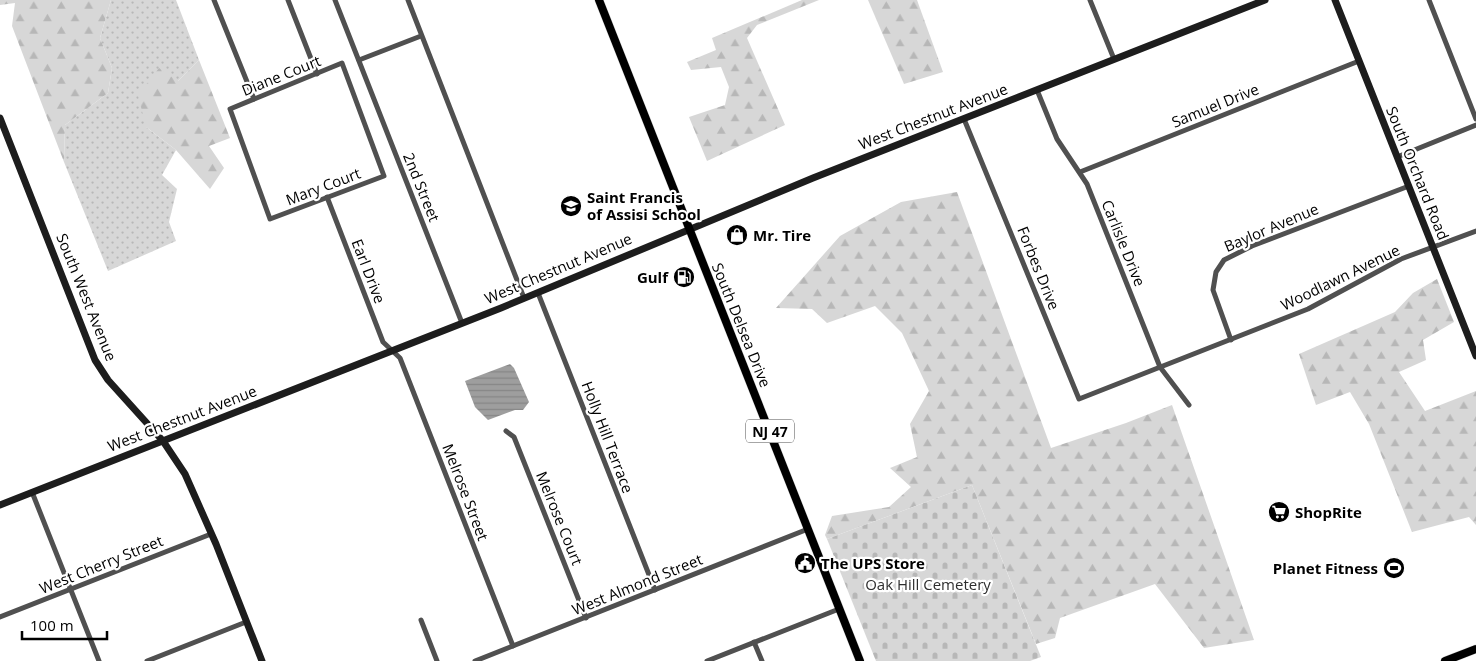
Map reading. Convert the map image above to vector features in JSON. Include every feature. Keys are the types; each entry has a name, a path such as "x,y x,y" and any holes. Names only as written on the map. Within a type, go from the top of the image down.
{"main road":[{"name":"South Delsea Drive","path":"599,0 860,661"},
{"path":"1445,661 1476,649"}],"street":[{"path":"214,0 254,99"},
{"path":"288,0 317,74"},
{"name":"2nd Street","path":"335,0 462,323"},
{"path":"408,0 524,298"},
{"path":"1090,0 1114,59"},
{"name":"West Chestnut Avenue","path":"0,505 462,323 689,228 1265,0"},
{"name":"South Orchard Road","path":"1335,0 1476,356"},
{"path":"1429,0 1476,119"},
{"path":"360,60 421,36"},
{"name":"Samuel Drive","path":"1080,172 1359,61"},
{"name":"Diane Court","path":"270,219 230,109 342,64 384,176"},
{"name":"Carlisle Drive","path":"1037,90 1057,139 1080,172 1160,367 1189,405"},
{"name":"South West Avenue","path":"0,118 95,360 108,380 163,440 185,474 262,661"},
{"name":"Forbes Drive","path":"964,119 1079,398 1108,387"},
{"path":"1397,157 1476,125"},
{"name":"Mary Court","path":"270,219 384,176"},
{"name":"Baylor Avenue","path":"1231,340 1213,290 1216,272 1224,260 1252,246 1408,186"},
{"name":"Earl Drive","path":"327,197 383,342 392,350"},
{"name":"Woodlawn Avenue","path":"1108,387 1321,303 1375,272 1476,231"},
{"name":"Holly Hill Terrace","path":"538,292 654,590"},
{"name":"Melrose Street","path":"392,350 400,358 513,646"},
{"name":"Melrose Court","path":"506,431 514,438 586,618"},
{"path":"32,492 99,661"},
{"name":"West Almond Street","path":"475,661 808,529"},
{"name":"West Cherry Street","path":"0,617 211,534"},
{"path":"707,661 839,609"},
{"path":"421,620 437,661"},
{"path":"147,661 246,622"},
{"path":"754,642 762,661"}],"green space":[{"path":"0,0 111,0 100,38 112,68 108,93 65,125 64,162 12,26 15,3 0,5"},
{"path":"111,0 176,0 199,60 178,81 146,127 176,150 162,175 177,189 169,222 176,241 108,271 64,162 65,125 108,93 112,68 100,38"},
{"path":"802,0 819,0 757,25 747,38 785,125 707,161 689,117 725,105 729,87 721,67 691,70 687,62 716,50 712,38"},
{"path":"868,0 917,0 943,72 904,84"},
{"path":"199,60 230,138 209,146 224,168 210,189 176,150 146,127 138,95 159,68 178,81"},
{"path":"957,192 1051,448 1126,423 1172,405 1254,640 1204,648 1155,584 1060,618 1055,638 1036,644 972,485 827,539 825,535 832,516 889,507 911,487 890,468 917,457 910,424 929,391 902,333 875,306 827,323 812,309 776,308 840,236 901,202"},
{"path":"1437,279 1454,322 1423,340 1426,360 1399,372 1425,411 1476,391 1476,525 1469,517 1412,532 1369,424 1350,392 1316,405 1299,354 1395,312 1413,293"},
{"name":"Oak Hill Cemetery","path":"972,485 1041,657 1030,661 876,661 827,539"}],"shaded area":[{"path":"510,364 514,368 529,402 523,410 515,410 488,420 475,407 465,381"}],"place":[{"name":"Saint Francis of Assisi School","path":"571,206"},
{"name":"Mr. Tire","path":"737,235"},
{"name":"Gulf","path":"684,277"},
{"name":"ShopRite","path":"1279,512"},
{"name":"The UPS Store","path":"805,563"},
{"name":"Planet Fitness","path":"1394,568"}]}
